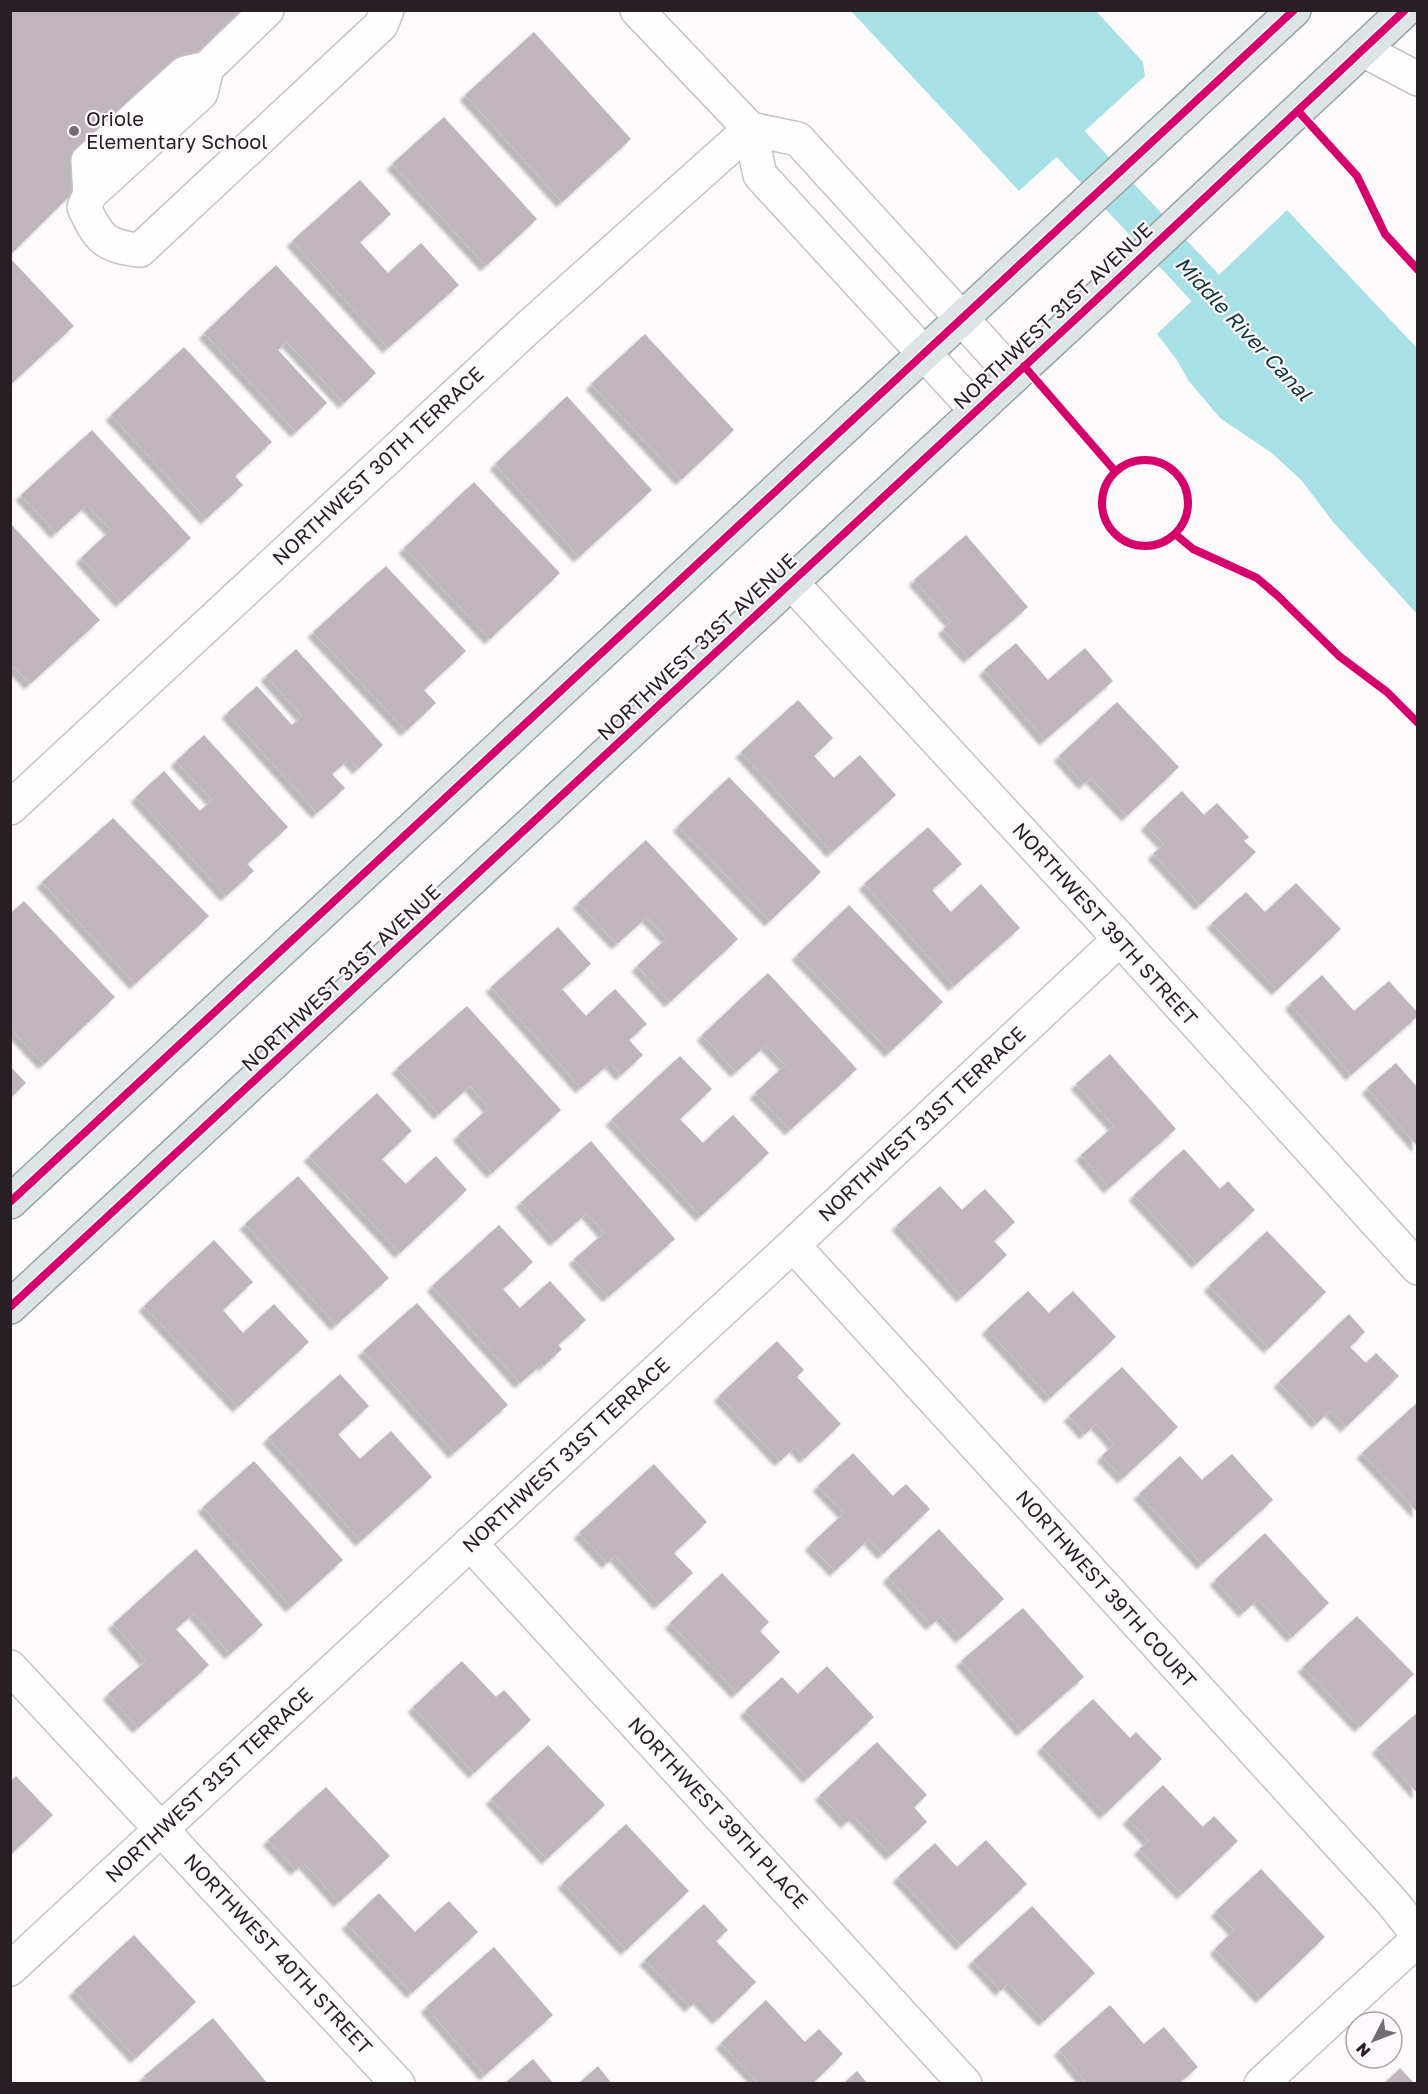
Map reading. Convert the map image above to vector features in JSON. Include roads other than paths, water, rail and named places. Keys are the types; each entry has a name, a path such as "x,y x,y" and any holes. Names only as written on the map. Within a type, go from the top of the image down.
{"main road":[{"path":"10,1202 963,320 1294,10"},
{"name":"NORTHWEST 31ST AVENUE","path":"10,1306 1097,299 1405,10"}],"street":[{"path":"267,10 207,68 185,73 88,161 90,194 84,207 95,232 118,248 140,250 381,25 387,10"},
{"path":"637,10 750,129 760,175 976,411"},
{"path":"1363,50 1418,79"},
{"path":"750,129 798,139 1014,376"},
{"name":"NORTHWEST 30TH TERRACE","path":"10,808 523,332 750,129"},
{"name":"NORTHWEST 39TH STREET","path":"791,582 1120,939 1418,1268"},
{"name":"NORTHWEST 31ST TERRACE","path":"10,1969 793,1245 1120,939"},
{"name":"NORTHWEST 39TH COURT","path":"793,1245 1384,1893 1418,1937"},
{"name":"NORTHWEST 39TH PLACE","path":"470,1543 965,2084"},
{"name":"NORTHWEST 40TH STREET","path":"10,1667 398,2084"},
{"path":"1261,2084 1418,1937"}],"water":[{"path":"851,11 1096,11 1143,62 1145,76 1019,191"},
{"path":"1287,210 1417,348 1417,614 1333,522 1302,481 1273,454 1220,418 1188,380 1177,360 1157,334"}],"waterway":[{"name":"Middle River Canal","path":"1036,107 1241,326"}],"place":[{"name":"Oriole Elementary School","path":"74,131"}]}
